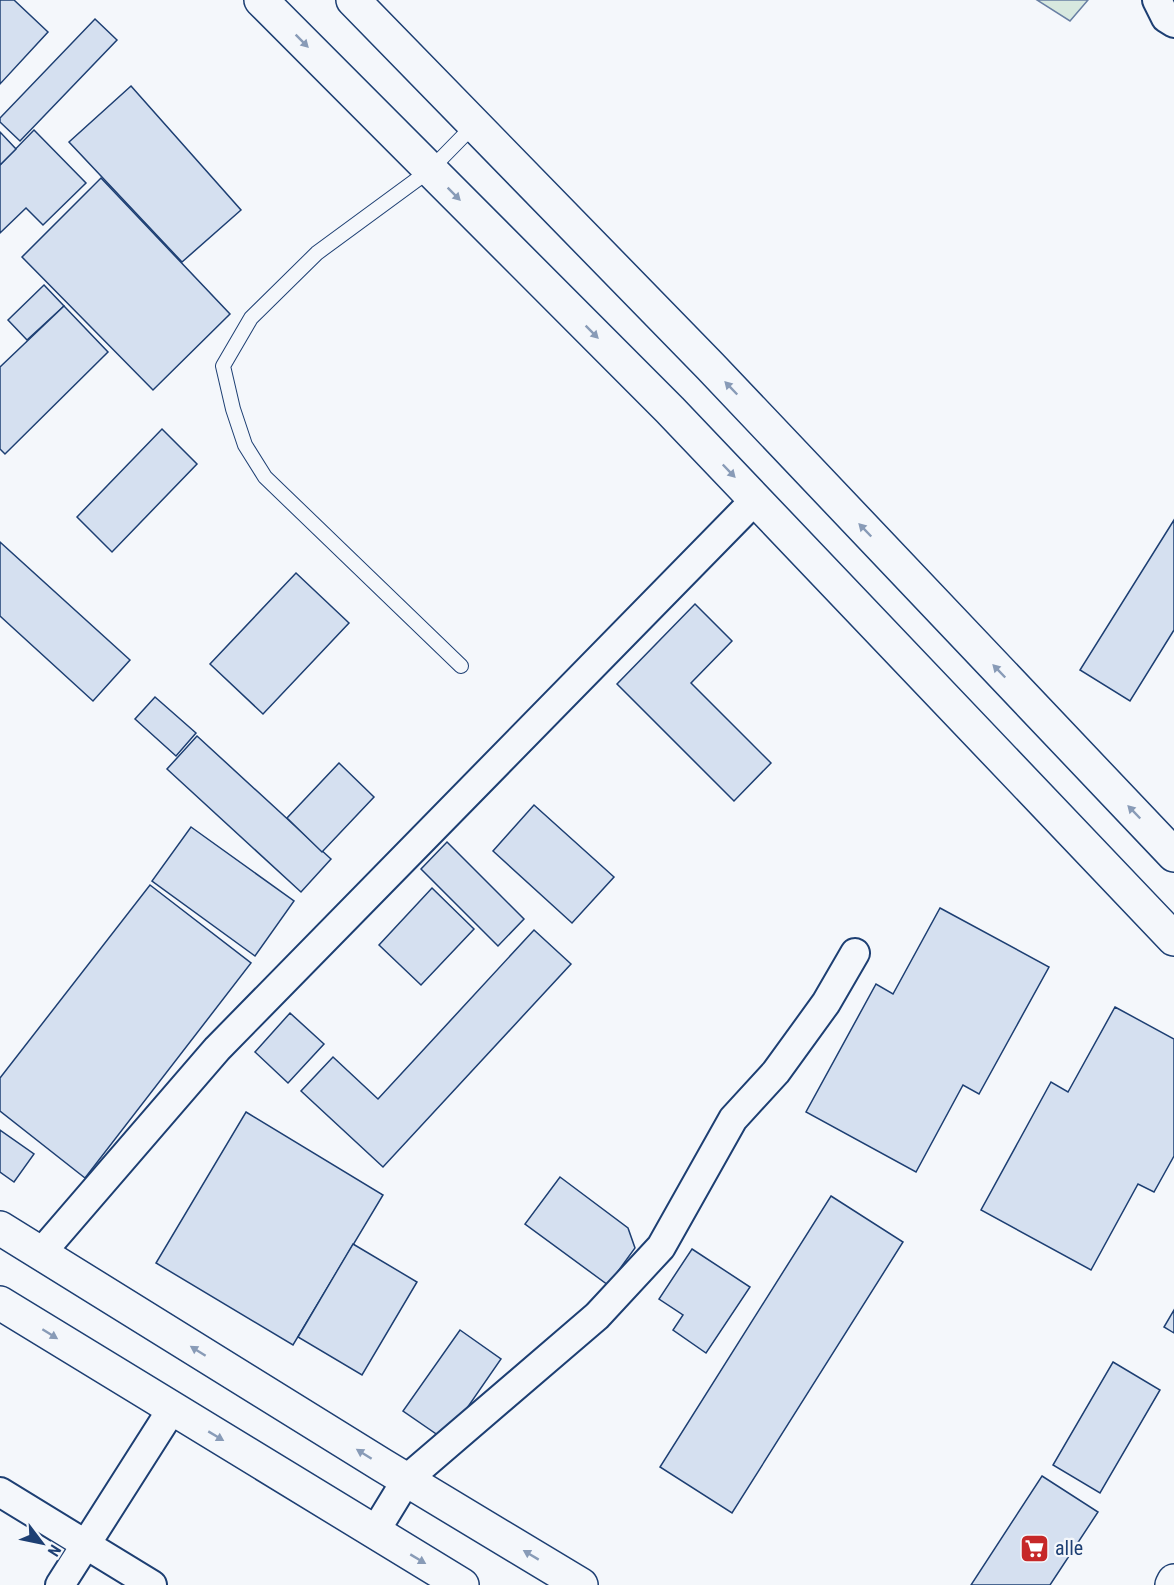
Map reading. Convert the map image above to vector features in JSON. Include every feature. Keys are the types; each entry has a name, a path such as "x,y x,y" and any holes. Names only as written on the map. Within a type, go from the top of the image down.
{"main road":[{"path":"261,0 756,499 1174,939"},
{"path":"353,0 702,358 1174,855"},
{"path":"0,1228 581,1585"},
{"path":"0,1303 462,1585"},
{"path":"1172,1585 1174,1581"}],"street":[{"path":"1157,0 1167,18 1174,23"},
{"path":"41,1253 217,1049 756,499"},
{"path":"374,1533 407,1479 597,1316 661,1247 733,1119 776,1072 826,1003 855,953"},
{"path":"60,1585 172,1409"},
{"path":"0,1492 152,1585"}],"lane":[{"path":"461,666 265,477 244,445 232,409 223,366 251,318 318,253 430,170 476,124"}],"shaded area":[{"path":"1037,0 1088,0 1070,21"}],"building":[{"path":"0,0 14,0 48,32 0,84"},
{"path":"95,19 117,40 20,141 0,122 0,118"},
{"path":"131,86 241,210 182,262 69,142"},
{"path":"34,130 86,183 43,225 26,208 0,233 0,165"},
{"path":"0,132 16,149 0,165"},
{"path":"101,178 230,314 153,390 22,257"},
{"path":"44,285 64,306 27,340 8,320"},
{"path":"64,306 108,352 5,454 0,449 0,367"},
{"path":"162,429 197,464 112,552 77,517"},
{"path":"1174,520 1174,630 1130,701 1080,670"},
{"path":"0,542 130,660 93,701 0,616"},
{"path":"296,573 349,623 263,714 210,664"},
{"path":"695,604 732,641 691,683 771,763 734,801 617,684"},
{"path":"155,697 196,733 176,756 135,719"},
{"path":"197,736 331,859 301,892 167,769"},
{"path":"339,763 374,797 322,852 287,818"},
{"path":"534,805 614,877 572,923 493,851"},
{"path":"191,827 294,901 255,956 152,881"},
{"path":"447,842 524,919 498,946 421,869"},
{"path":"150,885 251,963 85,1178 0,1111 0,1078"},
{"path":"432,888 474,929 421,985 379,945"},
{"path":"940,908 1049,967 979,1094 963,1085 916,1172 806,1112 876,984 893,994"},
{"path":"534,930 571,964 383,1167 301,1091 333,1057 378,1099"},
{"path":"1115,1007 1174,1039 1174,1156 1154,1192 1138,1184 1091,1270 981,1210 1051,1082 1068,1092"},
{"path":"290,1013 324,1044 288,1083 255,1052"},
{"path":"246,1112 383,1195 293,1345 156,1263"},
{"path":"0,1130 34,1154 14,1182 0,1172"},
{"path":"560,1177 628,1228 635,1248 608,1285 525,1224"},
{"path":"831,1196 903,1242 732,1513 660,1467"},
{"path":"353,1244 417,1282 362,1375 298,1337"},
{"path":"692,1249 750,1287 706,1353 673,1330 683,1315 659,1299"},
{"path":"1174,1310 1174,1333 1164,1327"},
{"path":"460,1330 501,1359 445,1440 403,1411"},
{"path":"1113,1362 1160,1390 1100,1493 1053,1465"},
{"name":"alle","path":"1042,1476 1098,1512 1050,1585 971,1585"}],"place":[{"name":"alle","path":"1034,1548"}]}
